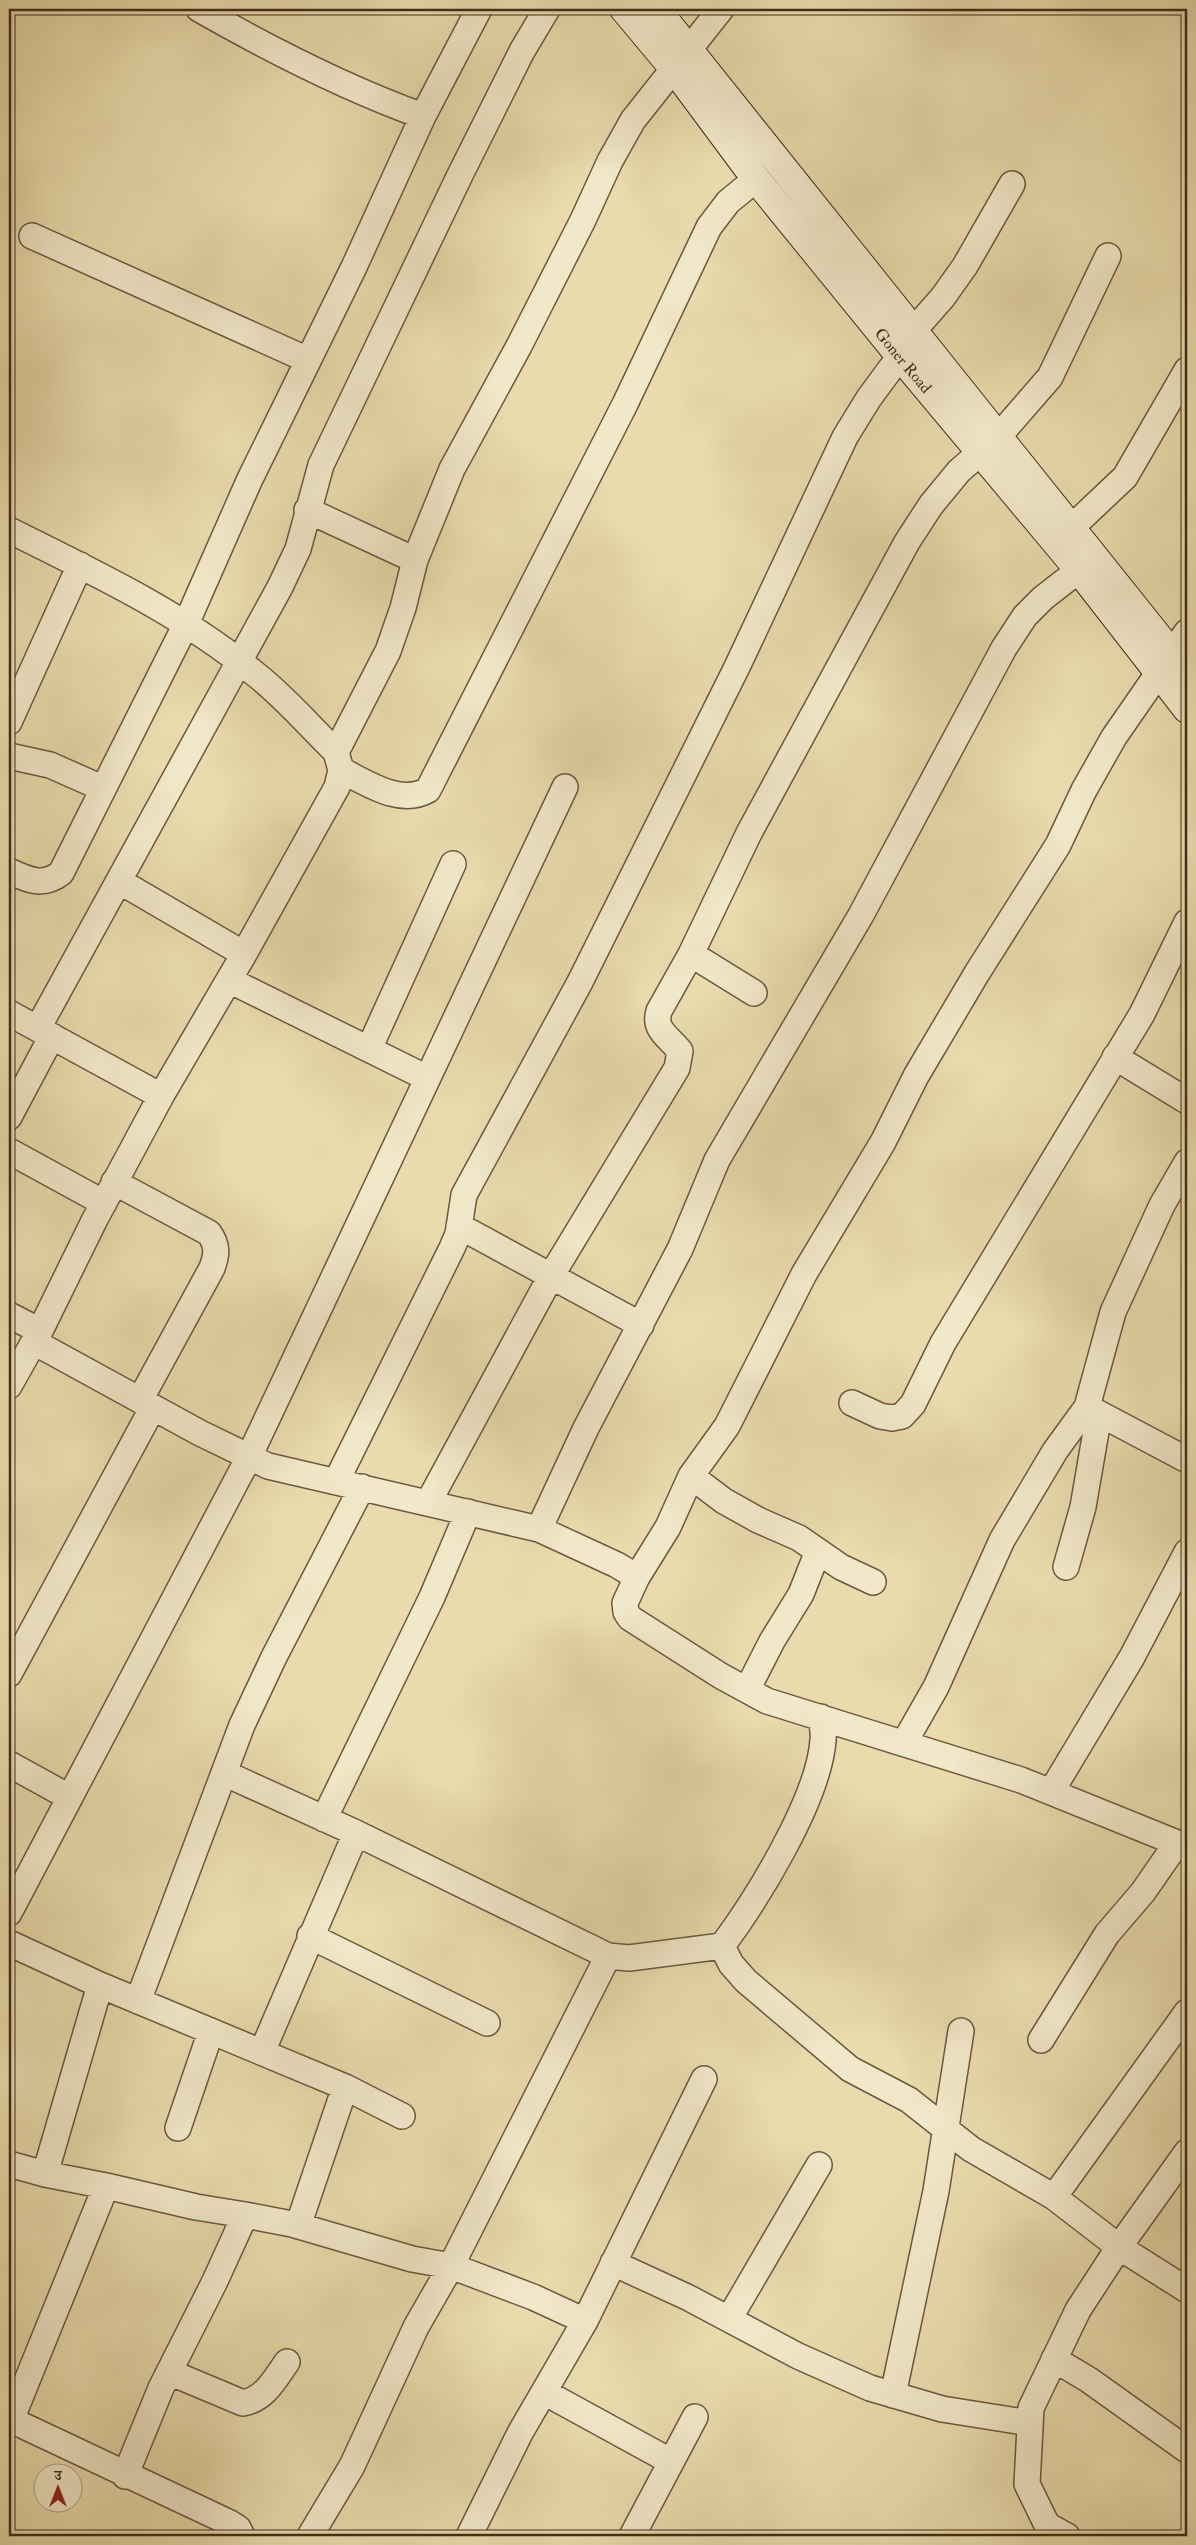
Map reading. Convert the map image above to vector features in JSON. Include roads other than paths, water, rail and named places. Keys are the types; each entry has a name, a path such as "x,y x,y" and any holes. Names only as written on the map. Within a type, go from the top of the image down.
{"street":[{"path":"199,9 334,80 373,98 423,116"},
{"path":"9,871 28,880 42,882 52,880 61,873 186,624 249,481 354,267 423,116 479,9"},
{"path":"9,1117 15,1091 119,881 280,587 298,549 307,510 321,465 473,148 522,51 547,9"},
{"name":"Goner Road","path":"624,9 674,70 756,179 900,356 1071,528 1176,658 1187,709"},
{"name":"Goner Road","path":"656,9 914,330 988,444 1079,570 1176,658"},
{"path":"9,1386 37,1336 109,1192 161,1096 244,954 337,787 338,761 388,651 404,608 415,560 452,469 519,346 583,220 610,161 633,120 674,70 688,47 721,9"},
{"path":"9,530 80,565 186,624 256,674 338,761 397,795 416,797 428,790 437,776 621,413 709,227 728,202 756,179"},
{"path":"914,330 943,297 965,266 1012,184"},
{"path":"32,236 308,360"},
{"path":"428,1504 551,1276 677,1068 680,1051 660,1030 656,1020 691,954 750,833 907,542 931,505 960,471 988,444 1050,377 1108,256"},
{"path":"336,1482 452,1248 460,1226 464,1194 580,982 738,666 845,437 869,398 900,356"},
{"path":"1071,528 1125,477 1187,370"},
{"path":"307,510 415,560"},
{"path":"9,722 80,565"},
{"path":"538,1528 586,1428 680,1249 717,1160 861,915 1004,648 1025,616 1043,598 1079,570"},
{"path":"1041,2040 1108,1934 1182,1845 1003,1774 767,1701 662,1640 630,1618 626,1612 626,1603 637,1577 668,1528 691,1476 727,1426 804,1274 883,1142 916,1076 976,973 1058,845 1084,790 1114,737 1176,658"},
{"path":"9,756 50,765 102,788"},
{"path":"9,1913 249,1457 565,787"},
{"path":"369,1049 453,864"},
{"path":"119,881 244,954"},
{"path":"852,1403 880,1416 892,1418 902,1416 913,1404 943,1343 1142,1014 1187,922"},
{"path":"691,954 754,994"},
{"path":"229,980 427,1078"},
{"path":"9,1013 161,1096"},
{"path":"1115,1057 1187,1101"},
{"path":"9,1151 209,1233 216,1243 216,1254 212,1268 146,1404 9,1674"},
{"path":"1066,1567 1083,1507 1093,1410 1113,1312 1162,1205 1187,1162"},
{"path":"460,1226 641,1325"},
{"path":"9,1315 37,1336 146,1404 268,1466 538,1528 608,1560 637,1577"},
{"path":"1093,1410 1187,1460"},
{"path":"904,1743 936,1687 1002,1540 1055,1451 1093,1410"},
{"path":"691,1476 724,1501 758,1520 799,1538 841,1567 874,1582"},
{"path":"138,2001 242,1725 274,1657 362,1487"},
{"path":"324,1819 432,1597 468,1512"},
{"path":"747,1690 772,1641 801,1594 818,1551"},
{"path":"1051,1792 1132,1656 1187,1552"},
{"path":"224,1773 356,1833 608,1956 629,1958 722,1946 766,1878 800,1814 817,1770 823,1740 821,1717"},
{"path":"9,1764 70,1797"},
{"path":"262,2052 310,1936 356,1833"},
{"path":"310,1936 487,2023"},
{"path":"9,1943 100,1985 345,2087 402,2116"},
{"path":"722,1946 731,1964 746,1981 850,2068 909,2100 972,2148 1054,2196 1119,2247 1187,2290"},
{"path":"310,2536 352,2466 416,2327 451,2266 608,1956"},
{"path":"46,2174 100,1985"},
{"path":"1054,2196 1187,2012"},
{"path":"178,2128 210,2031"},
{"path":"893,2395 936,2191 961,2031"},
{"path":"469,2536 520,2433 585,2321 704,2079"},
{"path":"298,2226 345,2087"},
{"path":"1067,2536 1047,2525 1028,2484 1031,2408 1078,2310 1119,2247 1187,2152"},
{"path":"9,2164 196,2207 298,2226 412,2259 451,2266 532,2297 585,2321"},
{"path":"729,2319 819,2165"},
{"path":"106,2186 10,2420 125,2476 230,2523 238,2528 242,2536"},
{"path":"125,2476 169,2372 245,2215"},
{"path":"613,2263 729,2319 798,2356 870,2388 942,2409 1030,2423"},
{"path":"1054,2359 1089,2380 1187,2450"},
{"path":"169,2372 243,2403 254,2401 263,2395 287,2362"},
{"path":"544,2392 670,2461"},
{"path":"640,2534 670,2461 695,2417"}]}
